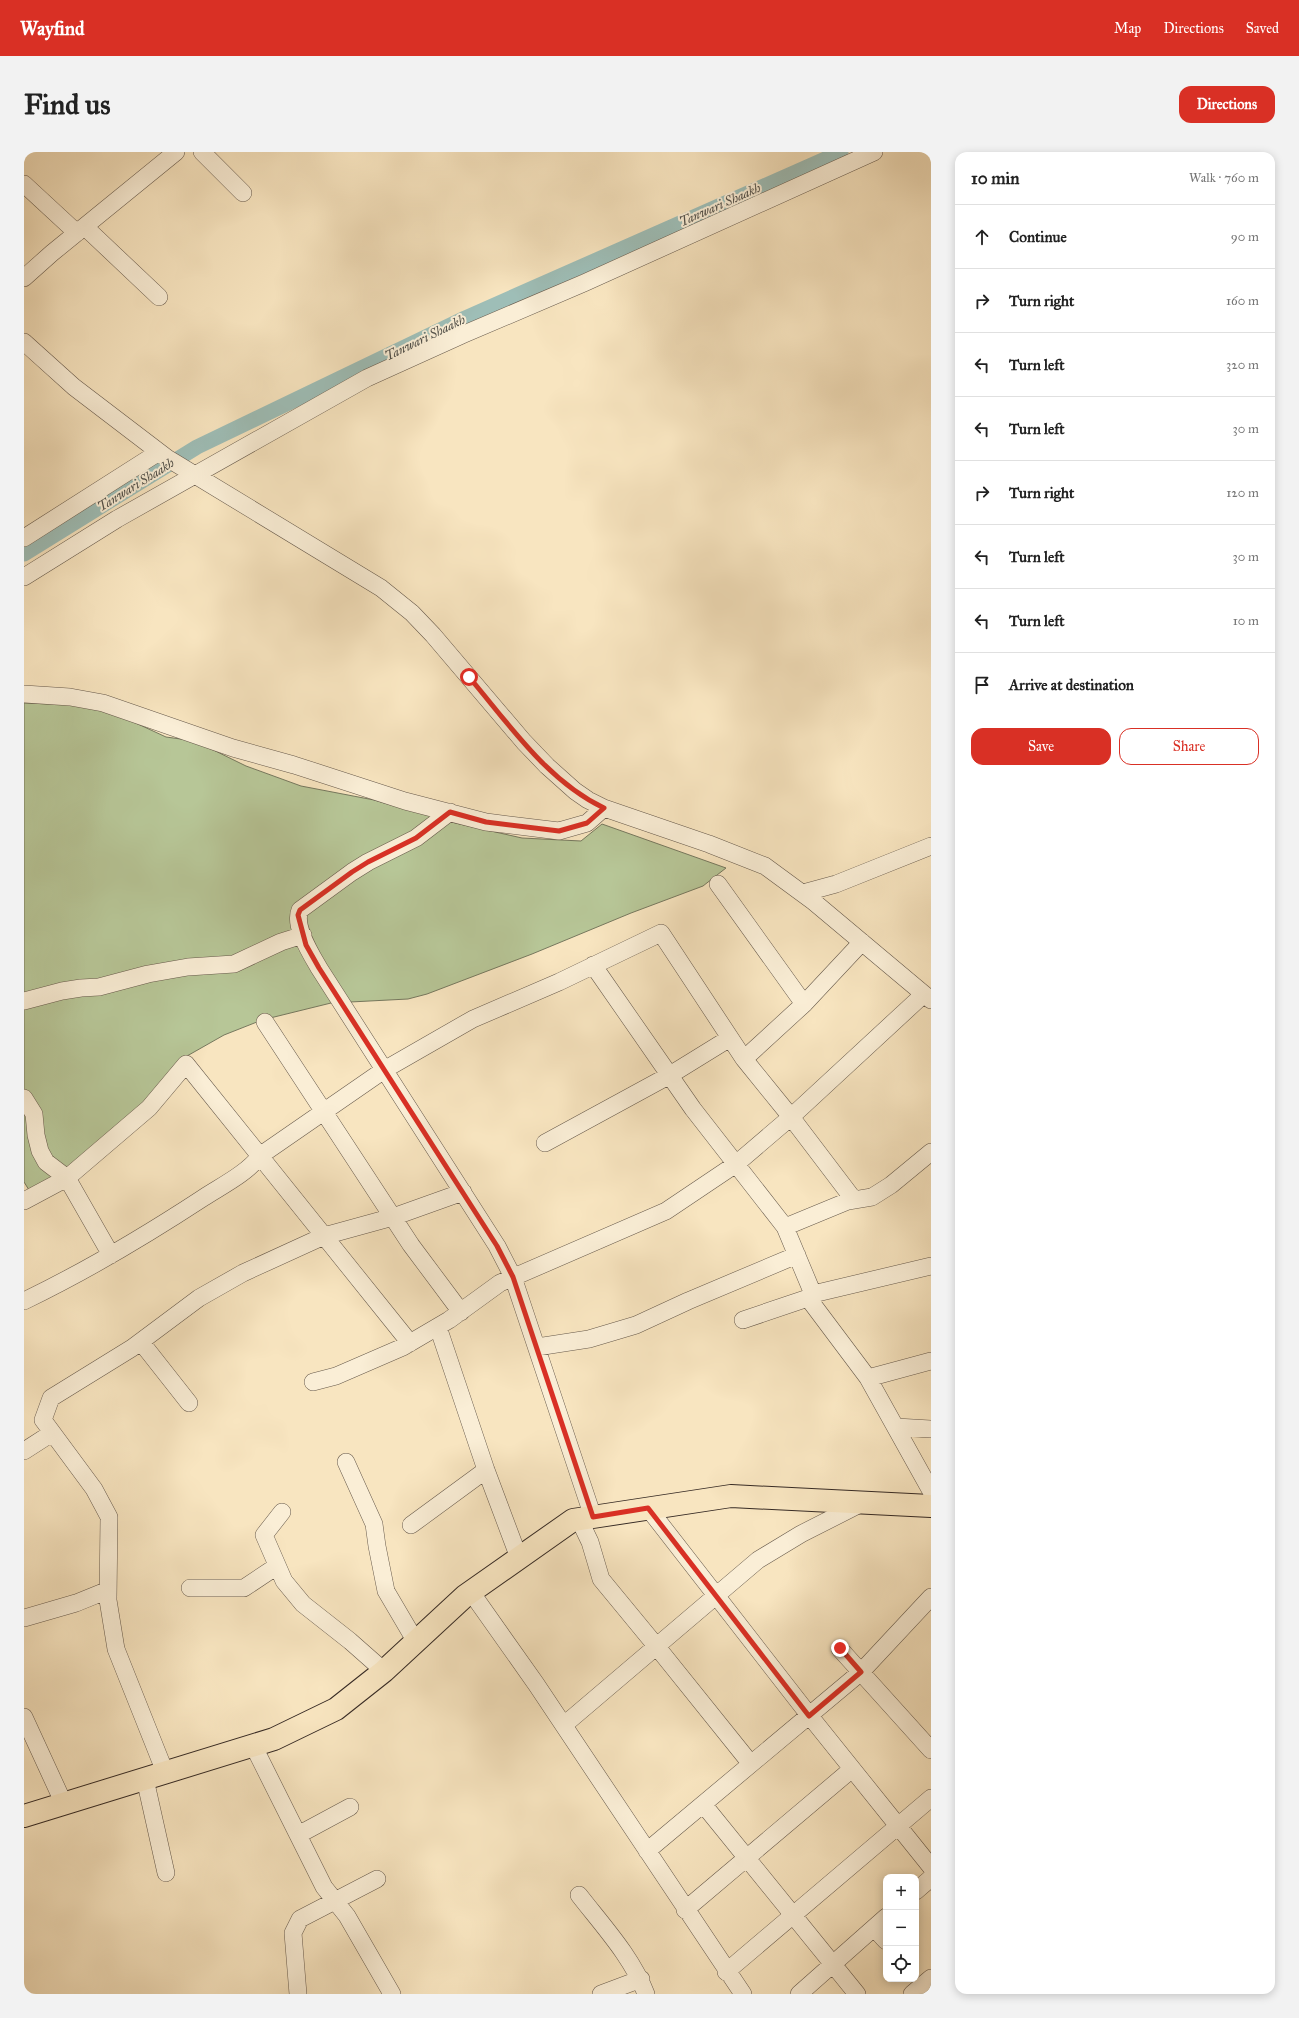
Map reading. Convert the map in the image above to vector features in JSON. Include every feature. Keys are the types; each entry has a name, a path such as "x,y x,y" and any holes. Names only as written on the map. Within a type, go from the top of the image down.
{"main road":[{"path":"24,1816 274,1739 336,1709 384,1671 471,1592 573,1520 731,1496 931,1506"}],"street":[{"path":"24,278 176,152"},
{"path":"202,152 243,193"},
{"path":"24,577 191,472 367,378 462,335 584,283 874,152"},
{"path":"24,184 159,296"},
{"path":"24,342 74,387 163,455 381,588 412,613 547,766 588,800 604,808 737,854 766,866 803,893 927,997 792,1117 736,1164 666,1211 612,1236 570,1251 500,1283 461,1312 410,1343 336,1376 313,1382"},
{"path":"24,538 163,455"},
{"path":"24,694 70,697 103,703 233,748 294,765 405,801 486,822 559,831 587,823 604,808"},
{"path":"450,812 416,838 368,862 352,872 300,910 298,915 306,945 319,968 497,1246 513,1277 537,1347 586,1518 590,1542 601,1579 750,1764"},
{"path":"803,893 836,884 931,846"},
{"path":"718,884 804,1004"},
{"path":"24,1301 70,1278 153,1231 247,1170 260,1156 384,1070 473,1019 559,982 661,933 744,1059 792,1117 854,1200"},
{"path":"24,1001 62,991 99,987 161,972 202,966 234,964 281,942 303,935"},
{"path":"744,1059 804,1004 862,942"},
{"path":"593,965 670,1075 785,1227 797,1255 811,1296 868,1378 931,1491"},
{"path":"265,1022 411,1245 461,1312"},
{"path":"545,1143 670,1075 730,1038"},
{"path":"24,1201 67,1178 149,1108 186,1064 410,1343"},
{"path":"24,1098 34,1114 36,1135 40,1151 46,1162 67,1178 111,1255"},
{"path":"785,1227 854,1200 872,1197 891,1185 931,1152"},
{"path":"166,1873 155,1775 116,1649 108,1600 109,1517 94,1489 43,1420 51,1398 141,1342 199,1298 237,1276 324,1236 393,1217 463,1192"},
{"path":"537,1347 590,1339 636,1325 688,1301 797,1255"},
{"path":"743,1320 811,1296 931,1266"},
{"path":"438,1327 486,1470 519,1558"},
{"path":"141,1342 189,1404"},
{"path":"868,1378 931,1361"},
{"path":"896,1427 931,1429"},
{"path":"24,1451 52,1432"},
{"path":"346,1462 374,1524 386,1591 416,1642"},
{"path":"411,1525 486,1470"},
{"path":"564,1725 717,1597 758,1560 801,1534 864,1502"},
{"path":"648,1508 809,1716 931,1867"},
{"path":"282,1512 264,1535 284,1581 303,1604 350,1641 384,1671"},
{"path":"190,1588 244,1588 277,1566"},
{"path":"24,1618 76,1603 108,1590"},
{"path":"471,1592 564,1725 741,1994"},
{"path":"646,1851 861,1672 931,1597"},
{"path":"840,1648 931,1750"},
{"path":"24,1717 64,1804"},
{"path":"253,1745 324,1887 347,1916 392,1994"},
{"path":"685,1910 852,1769"},
{"path":"726,1972 931,1798"},
{"path":"703,1804 857,1994"},
{"path":"298,1835 350,1807"},
{"path":"919,1888 931,1878"},
{"path":"298,1994 293,1933 300,1919 377,1879"},
{"path":"579,1895 618,1945 643,1986 601,1994"},
{"path":"799,1994 880,1923"}],"green space":[{"path":"24,703 79,705 114,713 166,737 195,741 246,766 301,786 374,800 455,823 522,838 581,841 602,824 726,868 703,886 427,994 408,999 331,1003 262,1020 224,1035 187,1056 160,1090 69,1170 29,1190 24,1182"}],"waterway":[{"name":"Tanwari Shaakh","path":"24,554 197,447 465,318 841,152"}],"route":[{"path":"469,677 524,742 547,766 564,782 588,800 604,808 587,823 575,828 559,831 486,822 450,812 416,838 368,862 352,872 300,910 298,915 306,945 350,1017 497,1246 513,1277 593,1517 648,1508 809,1716 861,1672 840,1648"}]}
